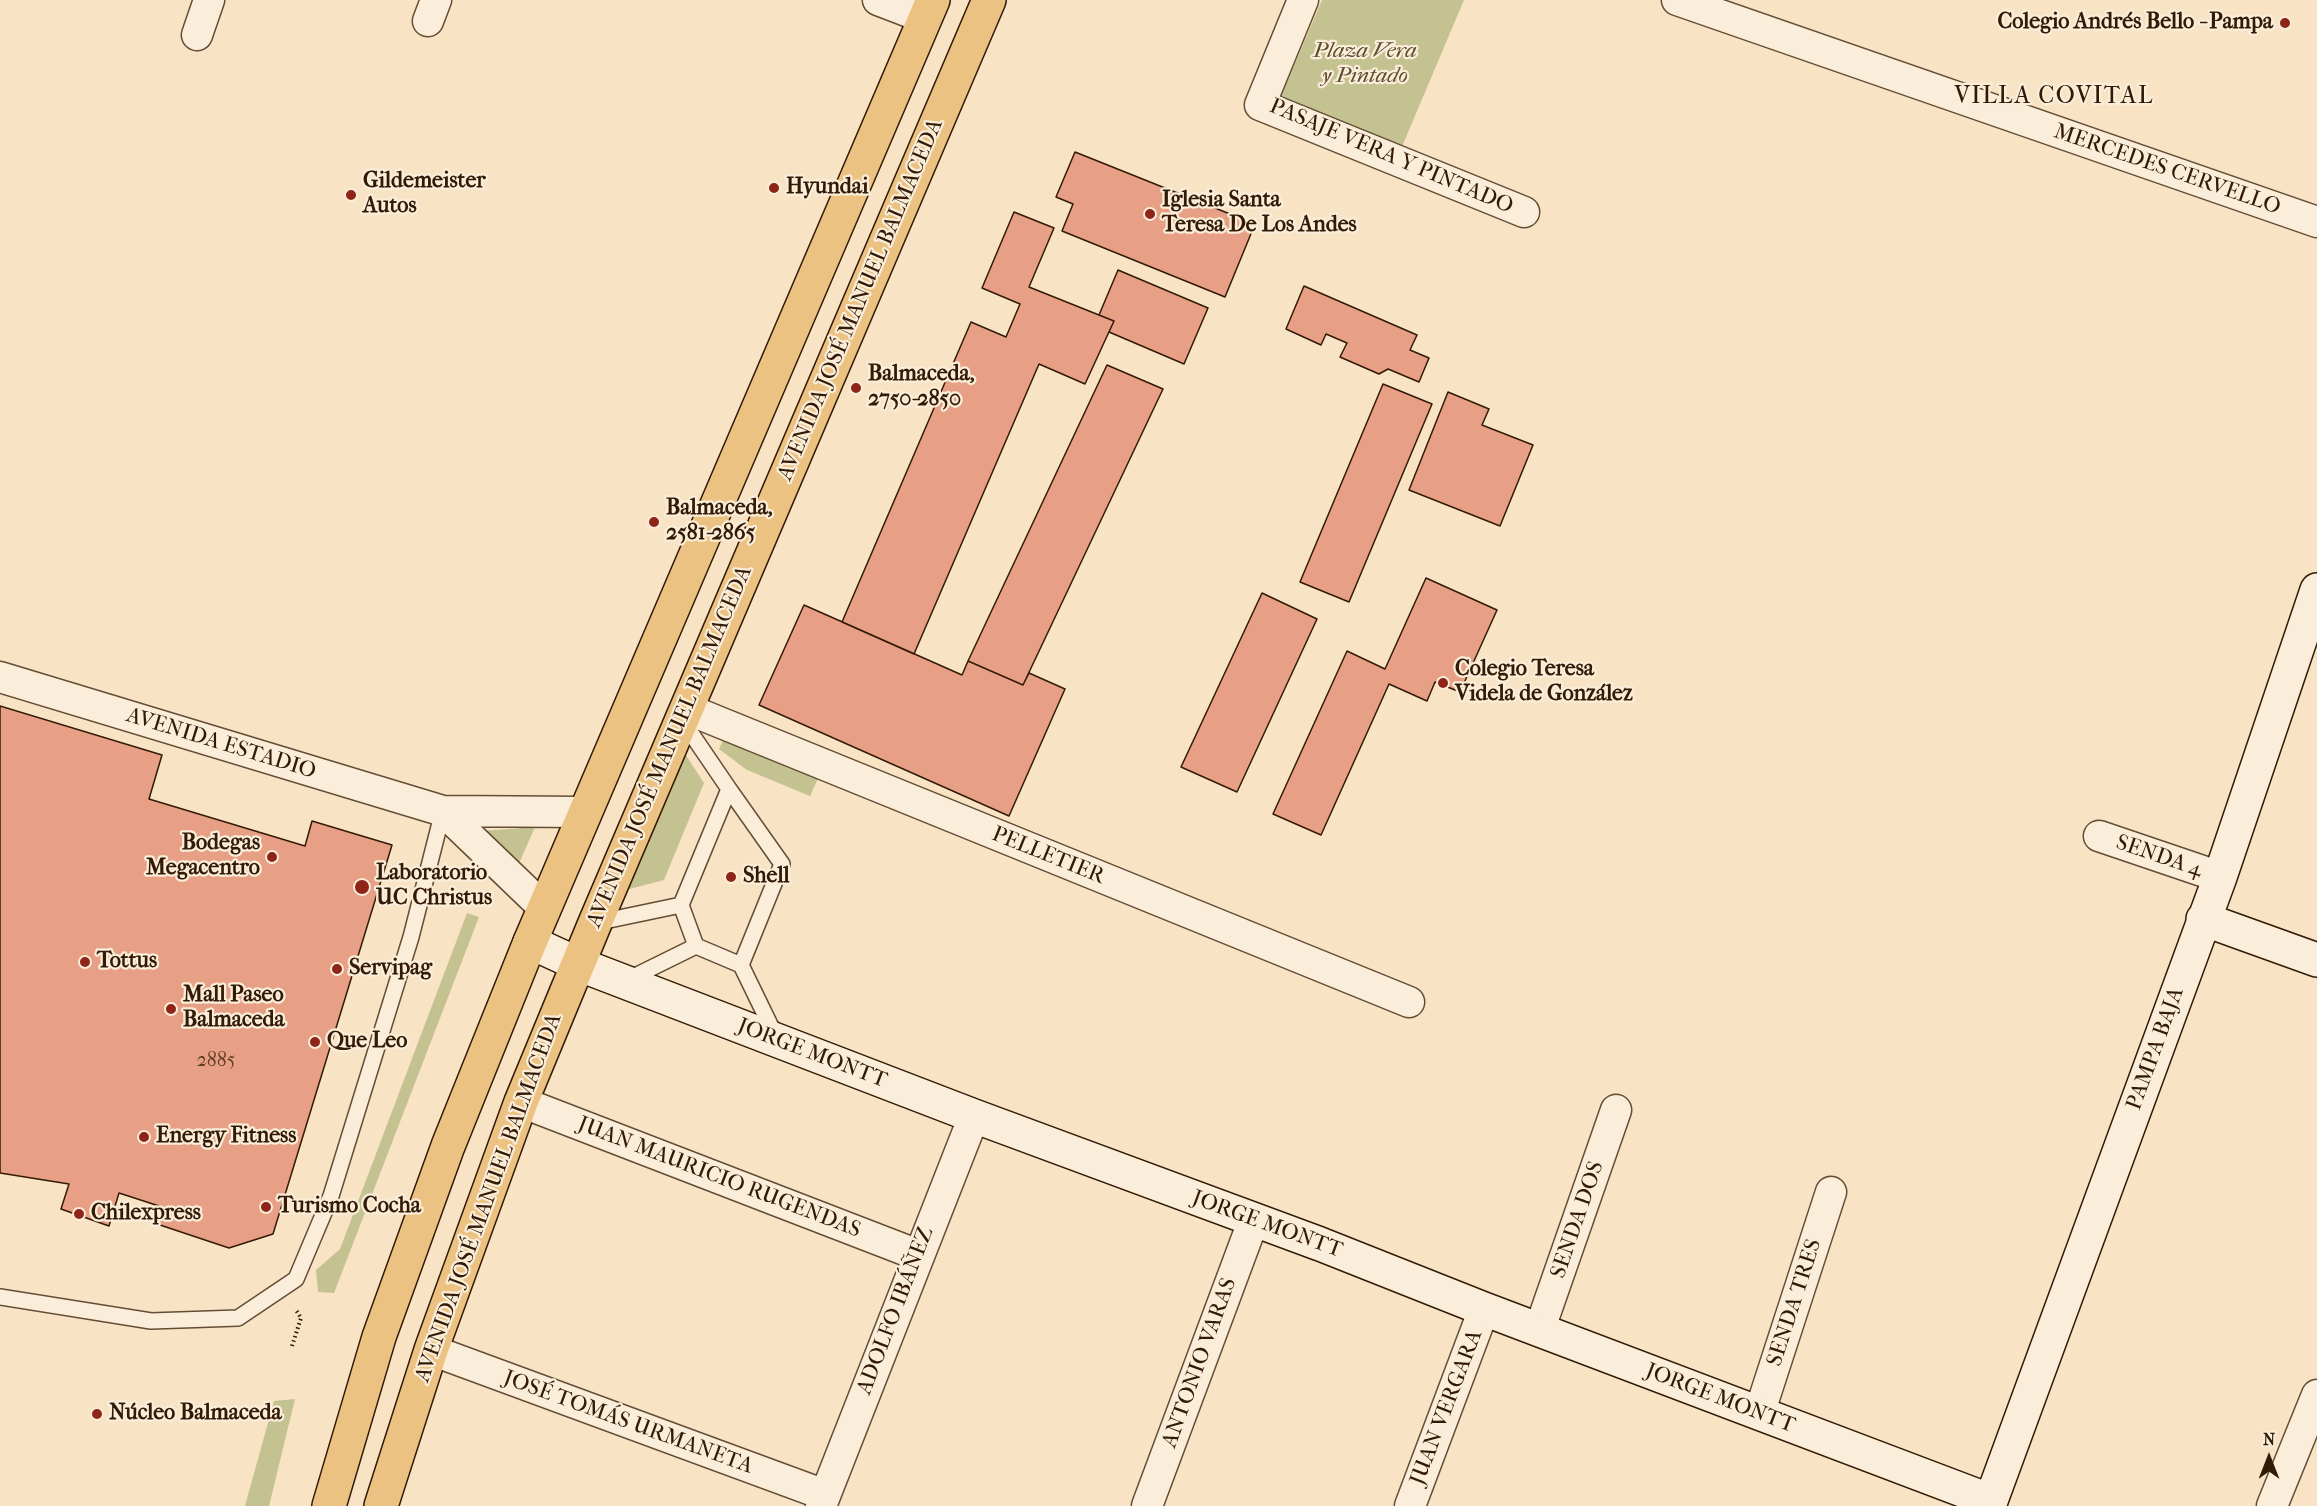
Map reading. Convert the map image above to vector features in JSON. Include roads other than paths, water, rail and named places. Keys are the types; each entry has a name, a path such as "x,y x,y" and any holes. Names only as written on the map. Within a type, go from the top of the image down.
{"main road":[{"name":"AVENIDA JOSÉ MANUEL BALMACEDA","path":"381,1506 431,1350 521,1102 595,923 989,0"},
{"path":"329,1506 379,1337 448,1146 584,812 680,596 929,9"}],"street":[{"path":"196,35 209,0"},
{"path":"878,0 929,9"},
{"name":"PASAJE VERA Y PINTADO","path":"1303,0 1260,105 1524,212"},
{"name":"MERCEDES CERVELLO","path":"1677,0 2317,222"},
{"name":"PAMPA BAJA","path":"1995,1504 2203,919 2220,877 2317,590"},
{"name":"AVENIDA ESTADIO","path":"0,677 443,810 584,812"},
{"name":"PELLETIER","path":"684,715 1409,1002"},
{"name":"AVENIDA ESTADIO","path":"443,810 544,909"},
{"name":"SENDA 4","path":"2099,836 2220,877"},
{"path":"2203,919 2317,960"},
{"name":"JORGE MONTT","path":"530,942 578,964 778,1041 1254,1219 1539,1331 1995,1504"},
{"name":"JUAN MAURICIO RUGENDAS","path":"521,1102 918,1255"},
{"name":"SENDA DOS","path":"1539,1331 1616,1110"},
{"name":"ADOLFO IBÁÑEZ","path":"823,1501 974,1116"},
{"name":"SENDA TRES","path":"1760,1414 1831,1192"},
{"name":"ANTONIO VARAS","path":"1147,1506 1254,1219"},
{"name":"JUAN VERGARA","path":"1410,1506 1484,1309"},
{"name":"JOSÉ TOMÁS URMANETA","path":"431,1350 823,1501"},
{"path":"2272,1506 2316,1403"}],"lane":[{"path":"684,715 729,789 782,864 741,965"},
{"path":"729,789 681,905 696,946 741,965 778,1041"},
{"path":"0,1298 151,1321 238,1318 296,1279 330,1196 411,937 443,810"},
{"path":"595,923 681,905"},
{"path":"625,981 696,946"}],"place":[{"name":"Colegio Andrés Bello - Pampa","path":"2285,23"},
{"name":"Hyundai","path":"774,188"},
{"name":"Gildemeister Autos","path":"351,195"},
{"name":"Iglesia Santa Teresa De Los Andes","path":"1150,214"},
{"name":"Balmaceda, 2750-2850","path":"856,388"},
{"name":"Balmaceda, 2581-2865","path":"654,522"},
{"name":"Colegio Teresa Videla de González","path":"1443,683"},
{"name":"Bodegas Megacentro","path":"272,857"},
{"name":"Shell","path":"731,877"},
{"name":"Laboratorio UC Christus","path":"362,887"},
{"name":"Tottus","path":"85,962"},
{"name":"Servipag","path":"337,969"},
{"name":"Mall Paseo Balmaceda","path":"171,1009"},
{"name":"Que Leo","path":"315,1042"},
{"name":"Energy Fitness","path":"144,1137"},
{"name":"Turismo Cocha","path":"266,1207"},
{"name":"Chilexpress","path":"79,1214"},
{"name":"Núcleo Balmaceda","path":"97,1414"}],"district":[{"name":"VILLA COVITAL","path":"2054,97"}],"park label":[{"name":"Plaza Vera y Pintado","path":"1365,64"}]}
